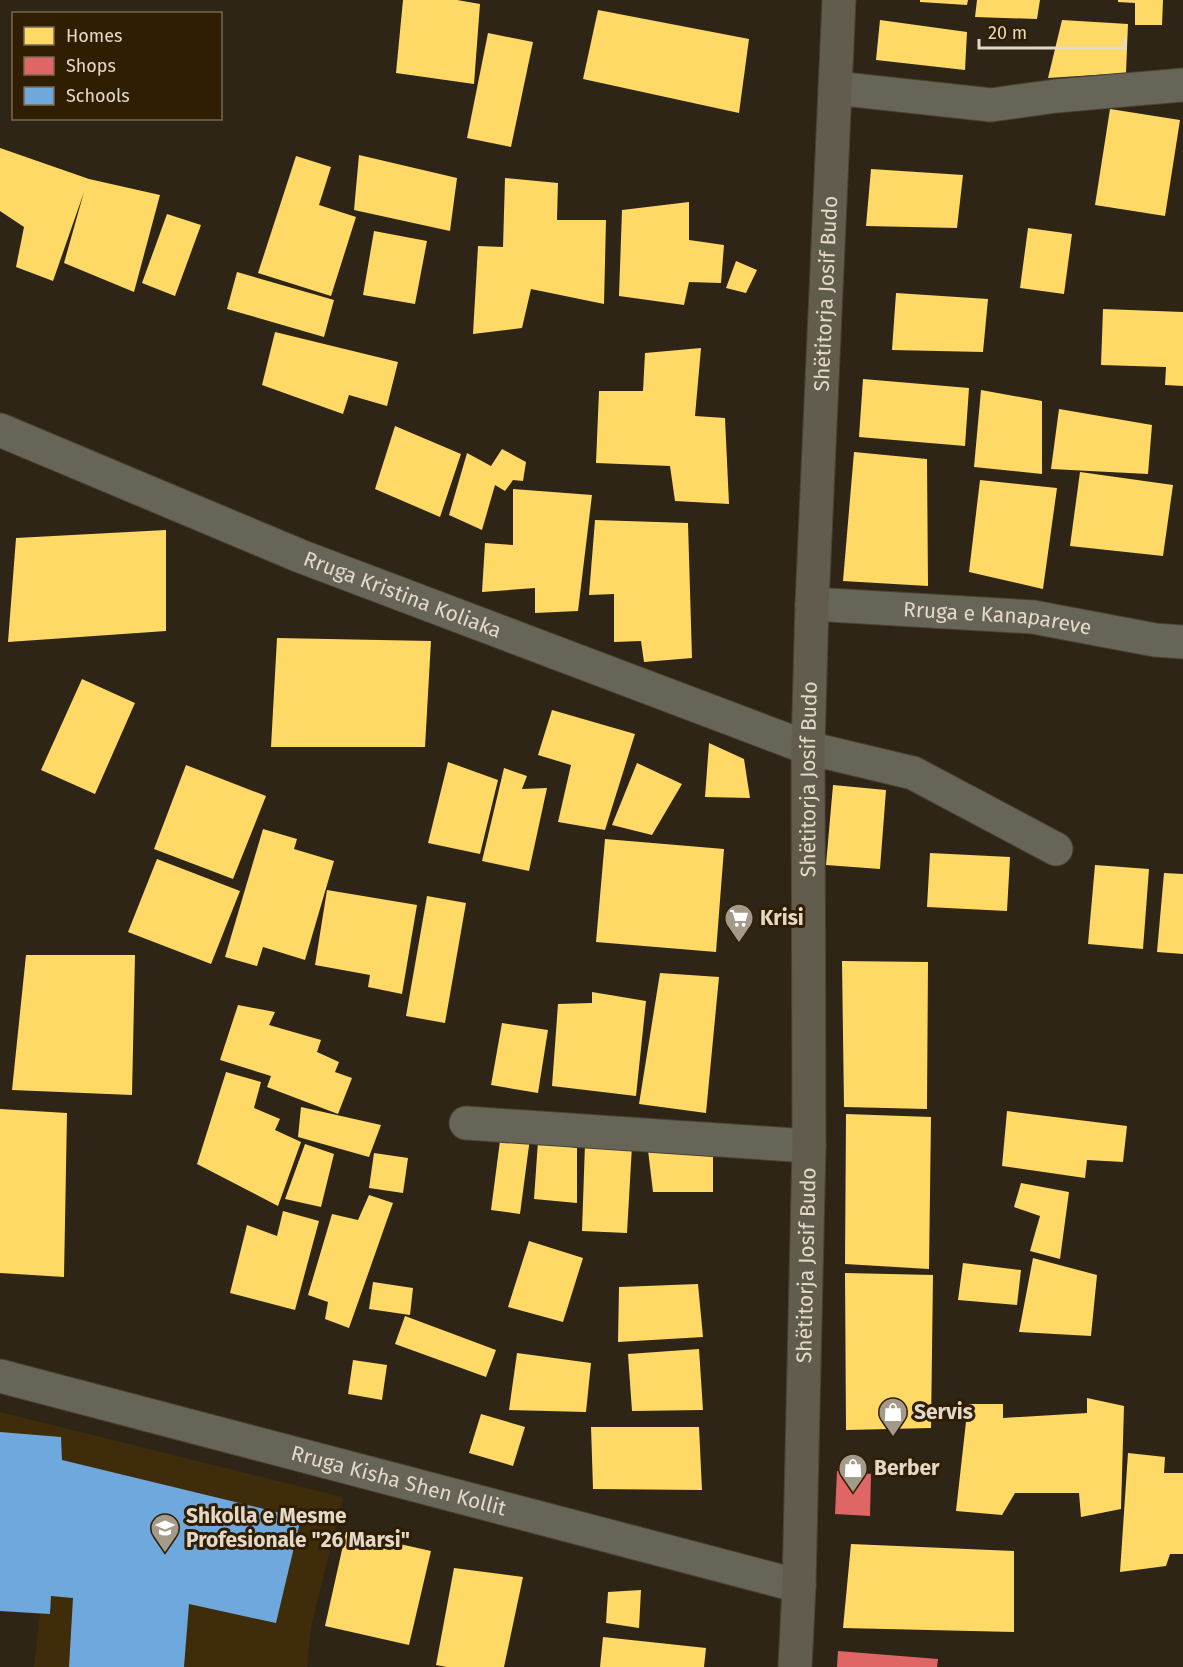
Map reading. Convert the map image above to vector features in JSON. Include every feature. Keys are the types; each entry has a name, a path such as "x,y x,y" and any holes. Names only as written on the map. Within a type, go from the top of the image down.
{"main road":[{"name":"Shëtitorja Josif Budo","path":"795,1667 799,1586 809,1146 808,748 812,604 839,0"}],"street":[{"path":"835,88 992,105 1056,96 1183,85"},
{"name":"Rruga Kristina Koliaka","path":"0,430 300,556 808,748 913,773 1056,849"},
{"name":"Rruga e Kanapareve","path":"812,604 1033,617 1155,640 1183,642"},
{"path":"465,1123 809,1146"},
{"name":"Rruga Kisha Shen Kollit","path":"0,1376 799,1586"}],"shaded area":[{"name":"Shkolla e Mesme Profesionale \"26 Marsi\"","path":"0,1412 343,1497 311,1627 307,1667 34,1667 40,1614 0,1611"}],"building: Homes":[{"path":"403,0 457,0 480,4 474,84 396,73"},
{"path":"920,0 968,0 967,5 920,2"},
{"path":"977,0 1040,0 1037,19 975,17"},
{"path":"1118,0 1163,0 1162,25 1135,25 1135,3 1118,2"},
{"path":"598,10 749,39 739,113 583,79"},
{"path":"880,20 967,32 965,70 876,60"},
{"path":"1062,20 1128,24 1126,73 1048,78"},
{"path":"488,33 533,42 511,147 467,138"},
{"path":"1110,109 1180,120 1165,216 1095,205"},
{"path":"0,148 89,179 160,195 134,292 64,263 84,192 53,281 16,267 24,227 0,211"},
{"path":"359,155 457,178 450,231 354,210"},
{"path":"296,156 331,167 319,205 356,217 331,296 258,273"},
{"path":"871,169 963,175 957,228 866,226"},
{"path":"505,178 558,183 557,220 606,220 604,304 531,289 522,328 473,334 478,246 503,247"},
{"path":"689,202 689,240 724,245 721,283 689,282 684,305 619,296 622,210"},
{"path":"167,214 201,225 175,296 142,283"},
{"path":"1028,228 1072,234 1064,294 1020,288"},
{"path":"374,231 427,241 415,304 363,295"},
{"path":"736,261 757,270 746,293 726,288"},
{"path":"237,272 334,300 324,337 227,309"},
{"path":"896,293 988,299 983,352 892,350"},
{"path":"1103,309 1183,312 1183,386 1165,385 1166,367 1101,365"},
{"path":"275,332 398,362 387,406 349,395 343,414 262,385"},
{"path":"701,348 695,416 725,418 729,504 675,501 670,466 596,463 599,391 643,391 645,353"},
{"path":"863,379 969,388 965,446 859,437"},
{"path":"981,390 1042,401 1042,474 974,467"},
{"path":"1059,409 1152,425 1148,474 1051,469"},
{"path":"395,426 461,454 440,517 375,489"},
{"path":"502,449 526,462 523,481 513,480 505,491 495,485 482,530 449,515 467,453 491,466"},
{"path":"854,452 927,459 928,586 843,581"},
{"path":"1080,472 1173,485 1163,556 1070,546"},
{"path":"980,480 1057,488 1043,589 969,572"},
{"path":"513,489 592,495 578,611 535,613 535,588 482,592 485,543 513,545"},
{"path":"595,520 688,523 692,658 644,662 641,641 614,642 614,594 589,595"},
{"path":"166,530 166,631 8,642 16,538"},
{"path":"277,638 431,641 425,747 271,747"},
{"path":"82,679 135,703 95,794 41,770"},
{"path":"552,710 635,734 605,830 558,822 571,765 538,755"},
{"path":"709,743 744,759 750,798 705,797"},
{"path":"448,762 498,780 480,854 428,843"},
{"path":"637,763 682,784 652,835 612,825"},
{"path":"186,765 266,796 233,879 154,849"},
{"path":"504,768 527,776 522,789 547,788 529,871 482,861"},
{"path":"833,785 886,790 880,869 826,865"},
{"path":"263,829 297,839 294,849 334,861 305,960 263,947 257,966 225,957"},
{"path":"605,839 724,849 716,952 596,942"},
{"path":"930,853 1010,857 1007,911 927,907"},
{"path":"157,859 240,891 211,964 128,932"},
{"path":"1095,865 1149,869 1143,949 1088,944"},
{"path":"1164,873 1183,874 1183,954 1157,952"},
{"path":"327,890 417,905 402,994 368,987 370,975 315,965"},
{"path":"427,896 466,903 445,1023 406,1016"},
{"path":"26,955 135,955 132,1095 12,1090"},
{"path":"842,961 928,962 927,1109 844,1107"},
{"path":"660,973 719,977 706,1113 639,1104"},
{"path":"592,992 646,1001 636,1096 552,1086 558,1004 592,1003"},
{"path":"238,1005 275,1012 269,1025 321,1040 317,1052 339,1062 335,1072 352,1078 338,1114 267,1087 271,1076 220,1060"},
{"path":"502,1023 548,1030 538,1093 491,1085"},
{"path":"226,1072 261,1082 254,1108 280,1119 275,1130 301,1142 278,1206 197,1164"},
{"path":"301,1107 381,1125 369,1157 298,1137"},
{"path":"0,1109 67,1113 64,1277 0,1273"},
{"path":"1007,1111 1127,1126 1123,1162 1087,1160 1085,1178 1002,1166"},
{"path":"846,1114 931,1117 929,1269 845,1264"},
{"path":"501,1133 530,1138 520,1214 491,1210"},
{"path":"538,1141 577,1148 577,1203 534,1199"},
{"path":"647,1142 713,1145 713,1192 653,1192"},
{"path":"305,1144 334,1154 321,1207 285,1199"},
{"path":"585,1144 632,1146 627,1233 582,1231"},
{"path":"374,1153 408,1158 403,1193 369,1188"},
{"path":"1021,1183 1069,1192 1060,1259 1030,1251 1040,1216 1014,1207"},
{"path":"369,1195 393,1203 349,1328 325,1319 328,1302 308,1295 332,1214 358,1220"},
{"path":"283,1211 319,1221 295,1310 230,1293 247,1225 277,1236"},
{"path":"529,1241 583,1258 563,1322 508,1307"},
{"path":"1033,1258 1097,1275 1091,1336 1019,1332"},
{"path":"963,1263 1021,1270 1017,1305 958,1300"},
{"path":"845,1273 933,1275 931,1428 846,1430"},
{"path":"373,1282 413,1288 410,1315 369,1309"},
{"path":"698,1284 703,1337 618,1342 619,1287"},
{"path":"405,1316 496,1350 486,1377 395,1344"},
{"path":"699,1349 703,1410 632,1411 628,1354"},
{"path":"517,1353 591,1363 586,1412 509,1410"},
{"path":"353,1360 387,1365 382,1400 348,1394"},
{"path":"1087,1398 1124,1406 1121,1509 1081,1517 1079,1493 1015,1493 1002,1515 956,1511 968,1404 1003,1404 1003,1418 1087,1413"},
{"path":"481,1414 525,1427 513,1466 469,1453"},
{"path":"591,1427 699,1427 702,1490 593,1489"},
{"path":"1128,1453 1165,1457 1164,1473 1183,1473 1183,1554 1170,1554 1166,1566 1120,1572"},
{"path":"346,1532 431,1551 409,1645 325,1626"},
{"path":"851,1544 1014,1551 1014,1632 843,1628"},
{"path":"454,1568 523,1577 504,1667 436,1665"},
{"path":"641,1590 639,1628 606,1623 608,1592"},
{"path":"603,1637 706,1648 704,1667 600,1667"}],"building: Shops":[{"name":"Berber","path":"837,1471 871,1474 870,1516 835,1514"},
{"path":"838,1651 938,1659 937,1667 837,1667"}],"building: Schools":[{"name":"Shkolla e Mesme Profesionale \"26 Marsi\"","path":"0,1432 61,1437 62,1460 301,1518 276,1623 189,1604 184,1667 69,1667 73,1598 51,1596 50,1614 0,1611"}],"place":[{"name":"Krisi","path":"739,944"},
{"name":"Servis","path":"893,1438"},
{"name":"Berber","path":"853,1494"},
{"name":"Shkolla e Mesme Profesionale \"26 Marsi\"","path":"165,1554"}]}
